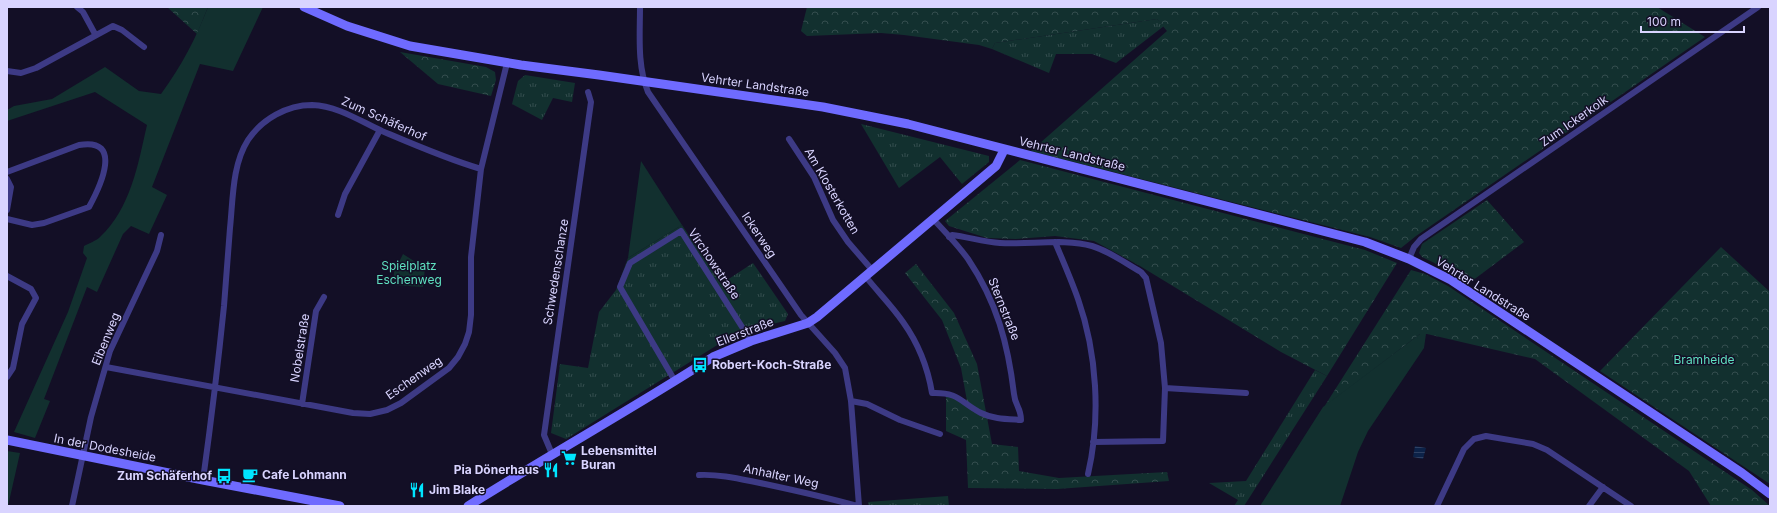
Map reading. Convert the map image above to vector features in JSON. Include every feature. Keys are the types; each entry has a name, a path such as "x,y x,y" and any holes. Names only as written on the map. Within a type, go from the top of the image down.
{"main road":[{"name":"Vehrter Landstraße","path":"304,7 347,26 394,42 507,63 823,107 871,116 1365,242 1409,259 1460,286 1742,473 1770,494"},
{"name":"Ellerstraße","path":"468,506 713,357 751,341 808,322 825,312 996,166 1004,150"},
{"name":"In der Dodesheide","path":"7,440 340,506"}],"street":[{"path":"77,7 83,12 95,34"},
{"name":"Ickerweg","path":"640,7 641,65 644,81 652,97 800,315 808,322 841,361 845,368 851,400 858,506"},
{"name":"Zum Ickerkolk","path":"1409,259 1414,247 1421,239 1758,7"},
{"path":"7,71 21,73 36,68 95,34 113,26 122,30 144,47"},
{"name":"Eschenweg","path":"106,367 302,404 353,413 370,414 387,410 402,403 437,378 449,368 458,357 469,332 471,315 471,257 481,169 507,63"},
{"name":"Schwedenschanze","path":"552,454 544,435 591,102 588,92"},
{"name":"Zum Schäferhof","path":"203,480 216,388 232,208 237,169 241,155 248,140 267,120 290,109 301,106 330,108 461,163 481,169"},
{"path":"338,215 346,194 380,130"},
{"name":"Am Klosterkotten","path":"789,139 814,177 833,220 911,335 925,366 932,393 945,392 963,400 980,412 996,418 1021,420"},
{"path":"7,172 79,145 89,143 98,146 103,151 107,160 99,189 89,207 44,223 32,224 7,219"},
{"path":"7,179 11,187 7,210"},
{"name":"Sternstraße","path":"934,220 968,259 987,291 1007,347 1015,401 1021,410 1021,420"},
{"name":"Virchowstraße","path":"675,381 620,287 630,263 681,231 751,341"},
{"name":"Eibenweg","path":"72,506 84,456 91,417 110,351 157,251 161,235"},
{"path":"949,237 952,235 986,242 1000,243 1055,242 1091,246 1141,272 1146,278 1161,343 1165,388 1163,441 1093,442"},
{"path":"1055,242 1078,299 1090,347 1095,385 1093,442 1088,474"},
{"path":"7,276 31,288 36,298 22,324 13,368 7,377"},
{"name":"Nobelstraße","path":"302,404 316,311 324,297"},
{"path":"1165,388 1246,393"},
{"path":"851,400 867,404 900,420 940,434"},
{"path":"1437,506 1464,449 1474,439 1486,436 1534,444 1547,450 1631,506"},
{"name":"Anhalter Weg","path":"699,475 713,474 741,479 814,494 858,506"},
{"path":"1589,506 1603,488"}],"green space":[{"path":"167,7 208,7 197,34"},
{"path":"208,7 263,7 233,71 200,64 152,187 167,195 149,234 131,226 123,234 97,292 87,287 44,399 50,401 35,438 14,432 68,312 87,258 83,253 84,246 98,238 111,225 126,199 132,185 147,125 95,92 7,121 7,110 14,106 52,99 105,67 139,91 161,94 188,52"},
{"path":"807,7 1657,7 1705,37 1416,236 1401,248 1370,237 1031,151 1167,31 1157,19 995,43 992,49 979,45 881,33 807,36 801,31"},
{"path":"1157,19 1164,26 1116,63 1092,54 1056,54 1049,73 992,49 995,43"},
{"path":"400,52 486,67 495,72 496,80 491,96 438,84"},
{"path":"525,75 575,83 572,102 553,98 542,120 512,104 518,81"},
{"path":"861,124 989,156 989,162 962,184 940,157 899,188"},
{"path":"1020,160 1365,250 1397,263 1327,376 1281,352 1140,266 1094,241 1055,236 1016,239 987,238 949,226 945,221"},
{"path":"641,161 682,225 628,258"},
{"path":"1487,200 1524,242 1472,281 1422,257 1419,253 1422,244"},
{"path":"682,225 721,284 753,263 788,314 785,321 750,329 727,339 566,439 551,433 560,364 588,368 599,312 616,290 628,258"},
{"name":"Bramheide","path":"1721,247 1770,292 1770,484 1600,371"},
{"name":"Spielplatz Eschenweg","path":"403,254 425,268 423,287 393,285 394,272"},
{"path":"916,264 954,313 977,364 992,444 1018,447 1019,471 1059,478 1167,472 1169,481 1057,489 968,488 966,440 946,431 946,393 967,401 961,368 942,320 905,273"},
{"path":"1411,270 1425,274 1448,286 1752,490 1770,506 1711,506 1689,471 1535,359 1427,334 1420,334 1324,407"},
{"path":"1420,334 1426,334 1424,348 1368,431 1358,452 1340,506 1260,506 1323,407"},
{"path":"1315,370 1327,376 1244,506 1234,506 1238,500 1209,483 1246,481"},
{"path":"7,451 20,453 8,506 7,506"},
{"path":"948,496 949,506 869,506 868,502"}],"water":[{"path":"1415,446 1426,448 1423,459 1413,457"}],"place":[{"name":"Robert-Koch-Straße","path":"700,365"},
{"name":"Lebensmittel Buran","path":"569,458"},
{"name":"Pia Dönerhaus","path":"551,470"},
{"name":"Cafe Lohmann","path":"250,475"},
{"name":"Zum Schäferhof","path":"224,476"},
{"name":"Jim Blake","path":"417,490"}]}
